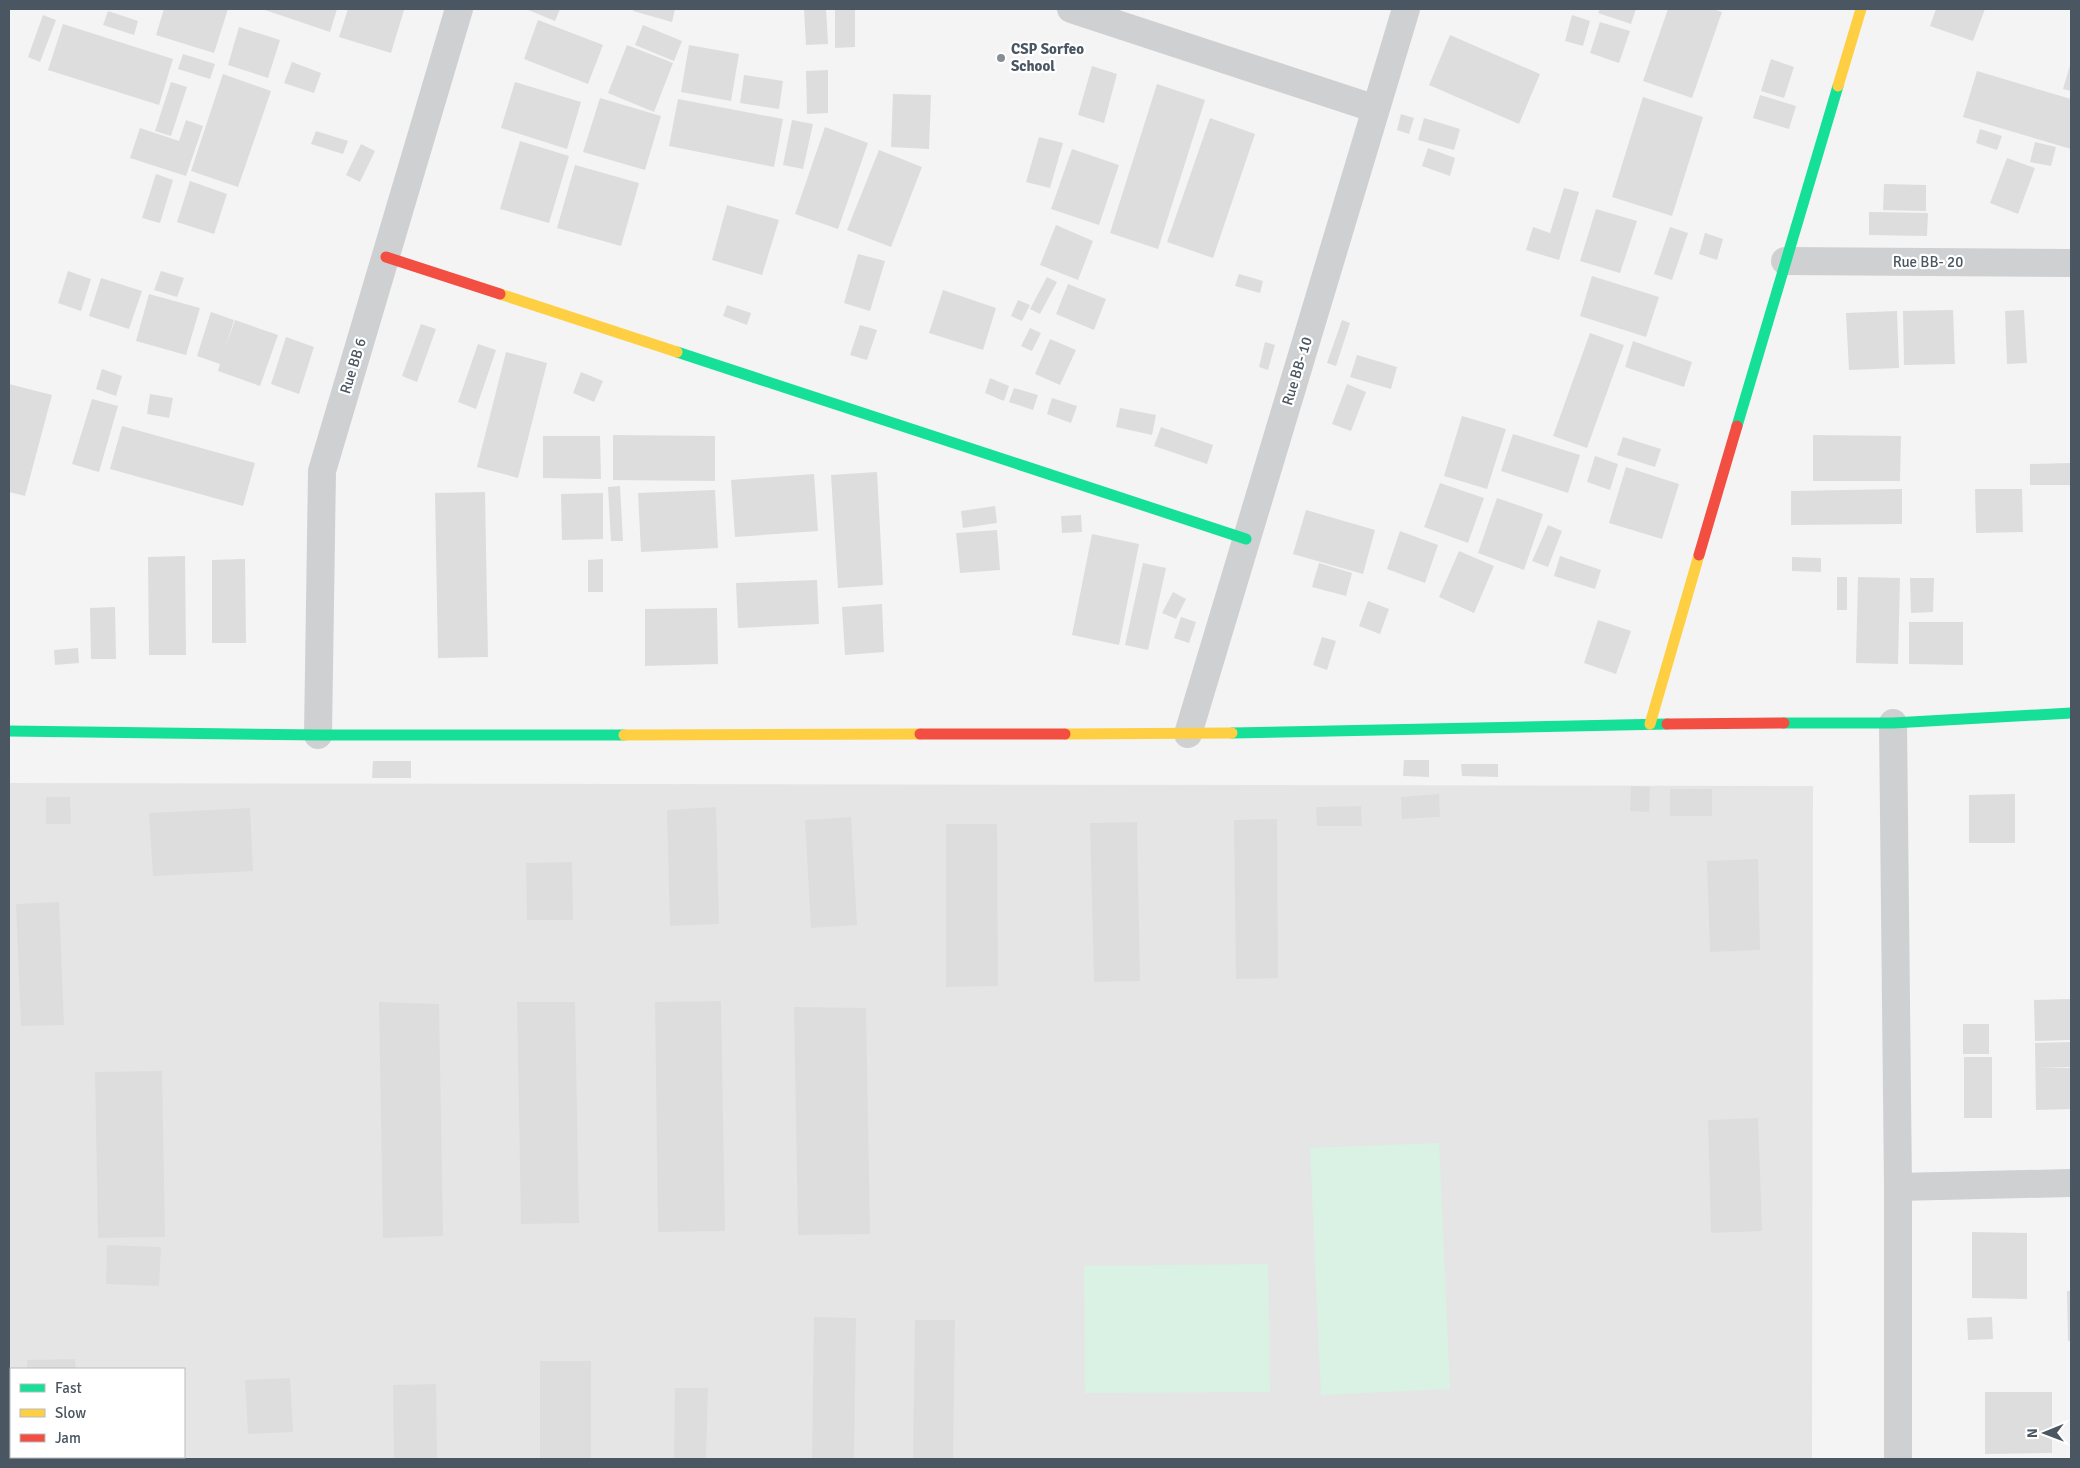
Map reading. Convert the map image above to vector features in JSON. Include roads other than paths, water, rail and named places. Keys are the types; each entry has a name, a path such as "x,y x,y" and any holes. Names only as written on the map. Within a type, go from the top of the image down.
{"street":[{"name":"Rue BB 6","path":"318,735 322,471 459,9"},
{"path":"1071,9 1376,110"},
{"name":"Rue BB- 10","path":"1188,734 1406,9"},
{"path":"1650,724 1784,261 1861,9"},
{"path":"386,257 1246,539"},
{"name":"Rue BB- 20","path":"1784,261 2071,263"},
{"path":"9,731 318,735 1188,734 1650,724 1893,723 2071,713"},
{"path":"1893,723 1898,1187 1898,1459"},
{"path":"1898,1187 2071,1183"}],"place":[{"name":"CSP Sorfeo School","path":"1001,58"}]}
